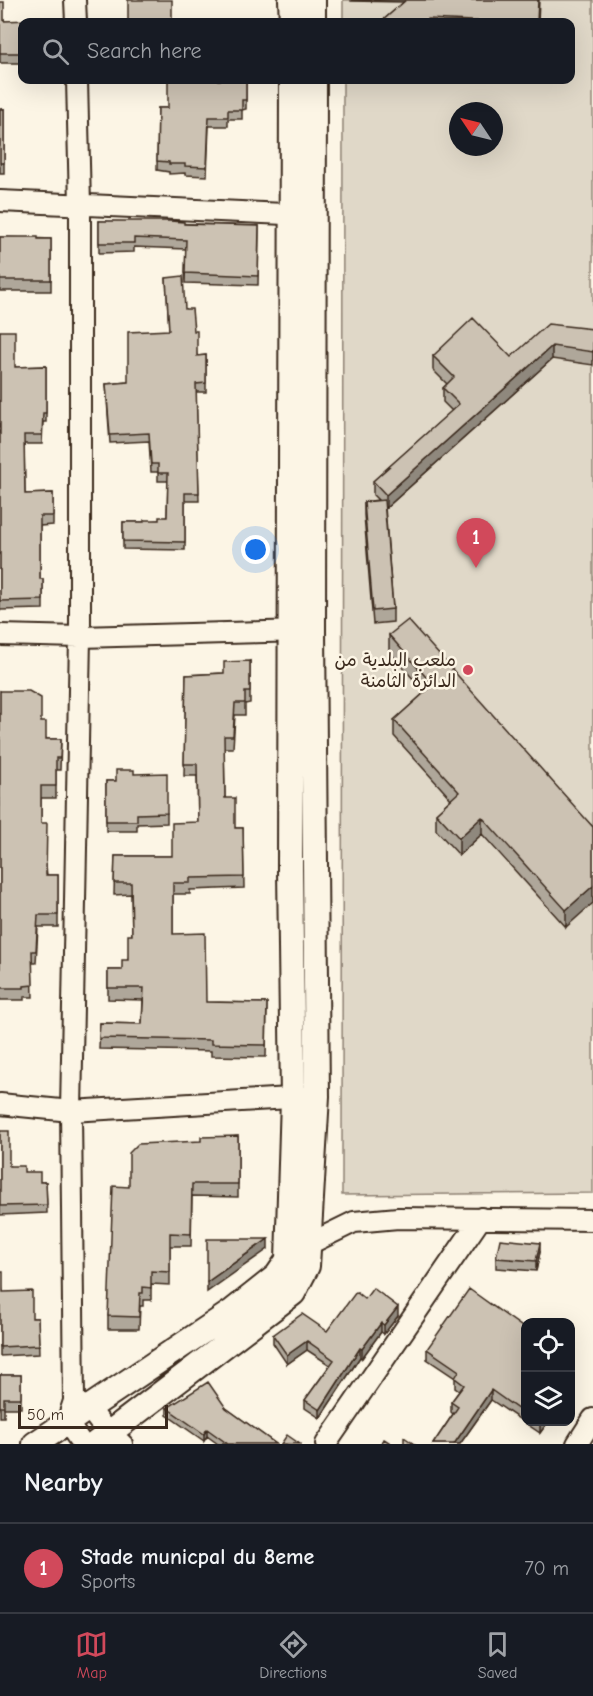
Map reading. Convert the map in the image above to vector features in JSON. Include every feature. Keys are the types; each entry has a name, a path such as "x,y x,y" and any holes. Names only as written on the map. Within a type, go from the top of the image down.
{"street":[{"path":"75,0 76,18"},
{"path":"291,0 292,18"},
{"path":"313,0 313,18"},
{"path":"77,84 80,205 80,637 71,1111 77,1410 82,1444"},
{"path":"292,84 303,215"},
{"path":"77,1410 109,1441 293,1293 307,1266 317,1096 303,631 303,215 314,84"},
{"path":"0,201 303,215"},
{"path":"0,635 80,637 303,631"},
{"path":"35,1444 77,1410 233,1311 277,1276 288,1260 293,1099 290,870 303,631"},
{"path":"0,1104 71,1111 317,1096"},
{"path":"309,1245 354,1222 398,1218 593,1220"},
{"path":"326,1444 481,1218"},
{"path":"577,1444 593,1419"}],"shaded area":[{"name":"ملعب البلدية من الدائرة الثامنة","path":"343,0 593,0 593,1193 342,1195 343,84 575,84 575,18 343,18"}],"building":[{"path":"128,0 172,0 172,18 128,18"},
{"path":"406,0 538,0 537,18 386,18"},
{"path":"0,2 4,2 4,21 18,20 18,53 0,53"},
{"path":"168,84 246,84 246,100 242,100 242,110 228,110 228,117 209,117 207,167 157,161 158,108 168,108"},
{"path":"0,109 4,109 4,163 0,163"},
{"path":"99,221 170,221 184,222 184,224 259,226 258,276 185,273 186,240 134,238 134,243 99,243"},
{"path":"0,237 51,239 51,280 0,280"},
{"path":"183,276 185,309 192,309 194,331 197,331 197,356 206,355 206,383 196,384 199,493 185,493 185,542 123,541 123,522 144,522 144,520 159,520 159,517 167,517 168,473 158,473 158,464 151,464 149,433 110,435 106,384 128,382 128,332 169,330 166,278"},
{"path":"473,318 511,357 548,324 593,329 593,352 552,346 386,495 373,481 459,404 443,388 454,377 433,356"},
{"path":"0,331 15,331 15,367 46,366 46,413 43,413 42,435 24,435 25,494 53,493 53,516 40,516 40,579 43,579 43,600 0,601"},
{"path":"384,500 393,609 373,611 364,502"},
{"path":"408,620 593,827 593,886 566,910 482,817 459,838 436,813 459,792 394,720 433,685 389,635"},
{"path":"250,661 250,692 245,692 245,703 235,703 233,736 224,736 225,798 235,798 235,828 243,828 244,877 190,878 190,883 173,883 173,934 205,933 206,1002 267,1003 266,1045 211,1044 211,1040 99,1038 100,1023 142,1024 144,988 108,988 108,970 122,970 122,960 128,960 128,935 132,935 131,883 114,883 115,856 172,856 172,823 198,822 197,764 184,764 186,675 224,673 224,662"},
{"path":"0,691 29,691 41,698 41,722 46,722 46,739 61,739 60,758 56,758 56,786 41,786 41,823 47,823 46,875 58,875 58,915 38,915 36,951 32,951 33,985 24,986 24,988 0,988"},
{"path":"116,770 134,770 134,774 167,773 167,813 137,814 137,821 106,821 106,781 116,781"},
{"path":"0,1131 9,1131 9,1166 24,1166 24,1172 40,1172 40,1182 46,1182 47,1205 0,1206"},
{"path":"238,1136 238,1184 192,1184 191,1234 170,1233 170,1272 151,1271 151,1288 143,1287 143,1293 140,1293 139,1317 108,1316 113,1186 129,1187 129,1153 138,1144 201,1141 201,1137"},
{"path":"207,1239 268,1239 207,1282"},
{"path":"500,1239 540,1243 536,1261 496,1258"},
{"path":"0,1272 3,1272 3,1292 32,1291 32,1318 38,1318 39,1345 0,1347"},
{"path":"373,1288 398,1307 384,1325 381,1323 362,1349 360,1348 320,1410 305,1400 334,1360 307,1341 287,1355 273,1335 302,1314 327,1331 356,1292 365,1299"},
{"path":"469,1289 521,1326 521,1411 491,1390 454,1444 433,1444 458,1407 451,1402 464,1385 455,1378 459,1371 427,1349"},
{"path":"0,1375 21,1375 21,1398 4,1398 4,1407 0,1407"},
{"path":"208,1382 226,1408 276,1444 228,1444 207,1429 204,1434 167,1408"},
{"path":"287,1435 300,1444 281,1444"},
{"path":"404,1437 414,1444 404,1444"},
{"path":"384,1439 392,1444 381,1444"}],"place":[{"name":"Stade municpal du 8eme","path":"476,568"},
{"name":"ملعب البلدية من الدائرة الثامنة","path":"468,670"}]}
